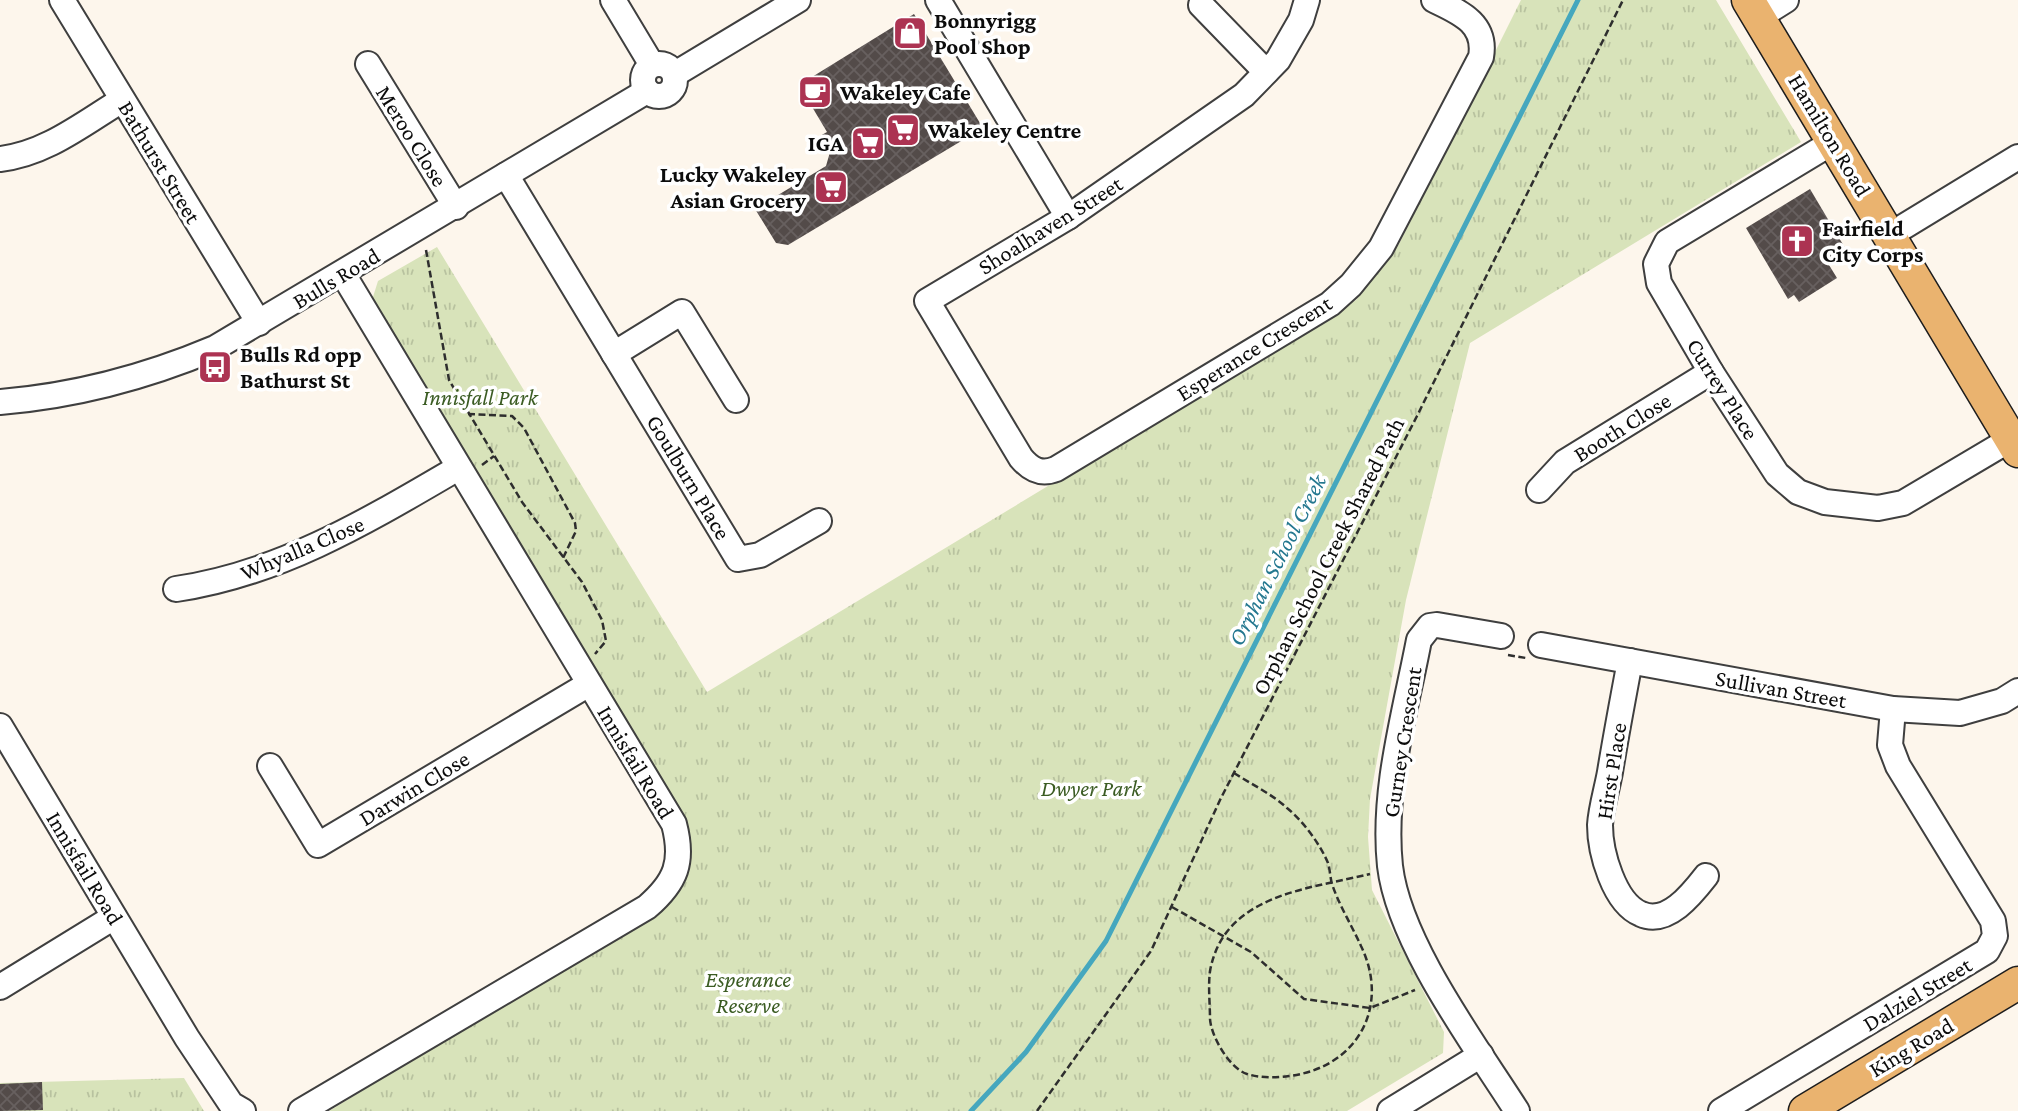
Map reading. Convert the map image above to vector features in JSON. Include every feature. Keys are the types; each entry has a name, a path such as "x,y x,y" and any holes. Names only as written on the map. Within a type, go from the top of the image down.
{"main road":[{"name":"Hamilton Road","path":"1754,9 2014,445"},
{"name":"King Road","path":"1805,1111 2018,983"}],"street":[{"name":"Bathurst Street","path":"62,0 259,323"},
{"path":"613,0 663,70 798,0"},
{"path":"938,0 1068,217"},
{"name":"Shoalhaven Street","path":"1038,471 1021,458 927,301 1068,217 1244,95 1278,60 1301,20 1307,0"},
{"name":"Esperance Crescent","path":"1038,471 1056,469 1330,304 1371,262 1481,57 1480,33 1472,22 1465,15 1434,0"},
{"path":"1754,9 1786,0"},
{"path":"1201,5 1266,72"},
{"name":"Meroo Close","path":"368,65 456,207"},
{"name":"Bulls Road","path":"0,402 53,397 138,377 215,348 647,91 655,96 665,96 673,89 663,70"},
{"path":"0,159 21,155 50,144 122,100"},
{"name":"Currey Place","path":"1833,142 1667,242 1662,248 1656,264 1659,283 1711,372 1777,474 1798,492 1825,502 1878,508 1903,503 2014,445"},
{"path":"1890,235 2018,158"},
{"name":"Goulburn Place","path":"506,175 738,559 760,555 819,521"},
{"name":"Innisfail Road","path":"301,1111 647,906 666,890 677,868 679,854 674,824 343,274"},
{"path":"614,354 682,312 736,400"},
{"name":"Booth Close","path":"1539,489 1565,463 1711,372"},
{"name":"Whyalla Close","path":"176,589 217,583 318,546 458,468"},
{"name":"Gurney Crescent","path":"1501,636 1437,625 1430,626 1419,640 1391,790 1391,869 1410,931 1481,1055 1517,1111"},
{"name":"Sullivan Street","path":"1541,645 1893,709 1960,713 2002,701 2018,691"},
{"name":"Hirst Place","path":"1629,661 1600,825 1605,858 1615,884 1630,907 1643,915 1659,916 1679,906 1706,876"},
{"name":"Darwin Close","path":"270,766 318,845 584,676"},
{"name":"Dalziel Street","path":"1721,1111 1987,951 1995,936 1993,921 1898,766 1891,745 1893,709"},
{"name":"Innisfail Road","path":"0,726 217,1085 231,1104 243,1111"},
{"path":"0,987 114,917"},
{"path":"1390,1111 1481,1055"}],"path":[{"name":"Orphan School Creek Shared Path","path":"1037,1111 1151,951 1234,773 1417,416 1623,0"},
{"path":"426,250 449,380 522,502 597,609 606,641 584,676"},
{"path":"468,414 512,416 524,428 575,523 576,531 563,558"},
{"path":"1234,773 1288,808 1328,864 1332,884 1366,955 1372,976 1369,1020 1343,1057 1313,1073 1275,1078 1244,1074 1224,1053 1210,1025 1210,974 1225,937 1234,923 1270,899 1290,891 1332,884 1391,869"},
{"path":"1172,907 1251,952 1304,999 1370,1008 1408,994 1436,979"}],"green space":[{"name":"Dwyer Park","path":"1521,0 1716,0 1801,142 1470,343 1406,600 1370,799 1368,837 1372,890 1444,1032 1443,1053 1347,1111 329,1111 662,907 682,888 688,858 683,816 372,300 378,281 437,247 707,692 1356,300 1399,244"},
{"path":"184,1078 204,1111 0,1111 0,1083"}],"building":[{"name":"Wakeley Centre","path":"914,14 983,128 788,245 776,243 755,209 826,166 830,152 820,136 827,132 799,85"},
{"name":"Fairfield City Corps","path":"1810,189 1848,253 1829,265 1837,278 1799,302 1794,295 1788,299 1746,228"},
{"path":"42,1082 43,1110 0,1111 0,1084"}],"waterway":[{"name":"Orphan School Creek","path":"971,1111 1026,1052 1106,941 1578,0"}],"place":[{"name":"Bonnyrigg Pool Shop","path":"910,33"},
{"name":"Wakeley Cafe","path":"815,92"},
{"name":"Wakeley Centre","path":"903,130"},
{"name":"IGA","path":"868,143"},
{"name":"Lucky Wakeley Asian Grocery","path":"831,187"},
{"name":"Fairfield City Corps","path":"1797,241"},
{"name":"Bulls Rd opp Bathurst St","path":"215,367"}],"park label":[{"name":"Innisfall Park","path":"480,397"},
{"name":"Esperance Reserve","path":"748,992"}]}
